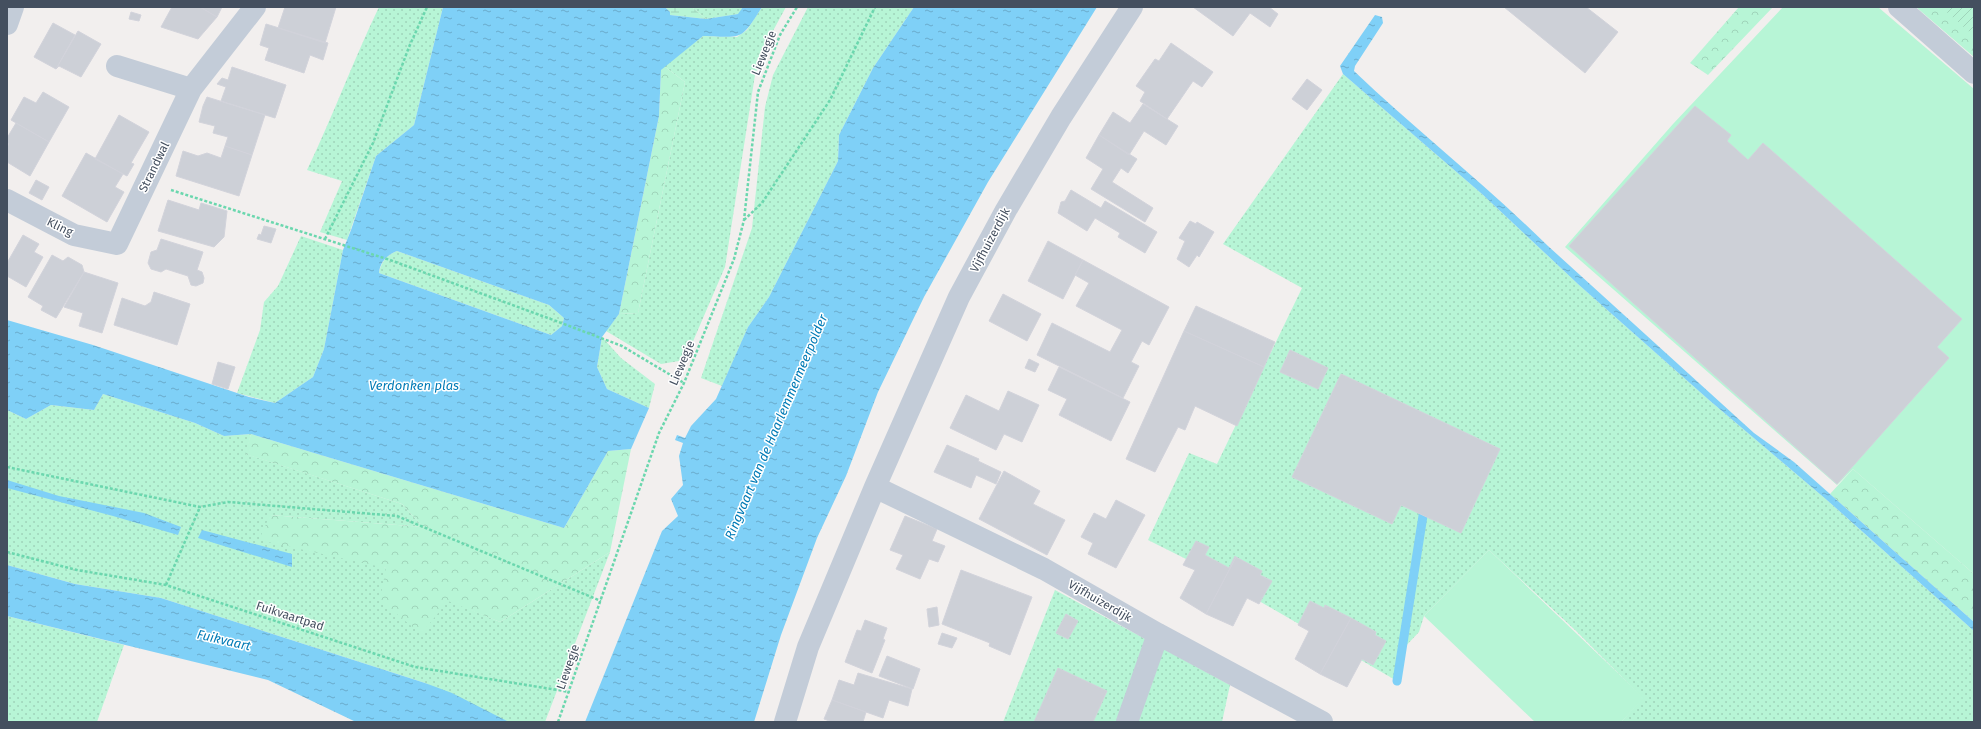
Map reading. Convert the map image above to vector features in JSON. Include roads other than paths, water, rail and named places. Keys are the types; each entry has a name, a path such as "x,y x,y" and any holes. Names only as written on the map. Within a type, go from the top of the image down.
{"street":[{"path":"7,24 13,7"},
{"name":"Strandwal","path":"117,244 191,90 255,7"},
{"name":"Vijfhuizerdijk","path":"785,722 808,647 875,487 959,297 1006,210 1061,117 1132,7"},
{"path":"1899,7 1974,73"},
{"path":"116,66 191,90"},
{"name":"Kling","path":"7,200 74,235 117,244"},
{"name":"Vijfhuizerdijk","path":"875,487 1044,569 1158,634 1322,722"},
{"path":"1127,722 1158,634"}],"water":[{"name":"Verdonken plas","path":"443,7 665,7 670,12 670,15 706,19 738,14 743,7 762,7 744,32 739,35 726,37 703,36 661,70 659,116 619,314 602,337 597,367 607,389 649,408 631,449 608,451 564,528 251,434 224,436 195,423 103,394 94,410 51,405 26,419 7,410 7,320 93,345 249,397 275,403 313,377 324,349 343,250 376,156 414,125","holes":["397,251 549,305 564,318 562,326 551,335 379,273 381,265 385,259"]},
{"name":"Ringvaart van de Haarlemmermeerpolder","path":"914,7 1097,7 988,182 924,297 878,392 846,476 817,538 781,635 754,722 585,722 662,531 678,516 671,499 683,485 679,456 683,443 675,440 677,435 685,438 691,426 716,399 748,327 769,297 838,161 839,135 873,68"},
{"path":"1375,15 1382,17 1383,23 1355,66 1354,71 1500,201 1754,433 1794,462 1974,622 1974,631 1828,501 1709,400 1579,285 1482,194 1343,74 1340,66"},
{"path":"7,480 59,496 144,513 181,527 178,535 7,488"},
{"path":"202,530 292,554 292,567 198,538"},
{"name":"Fuikvaart","path":"7,565 75,584 161,598 425,683 452,693 509,722 356,722 268,680 7,616"}],"waterway":[{"path":"1397,681 1425,503"}]}
